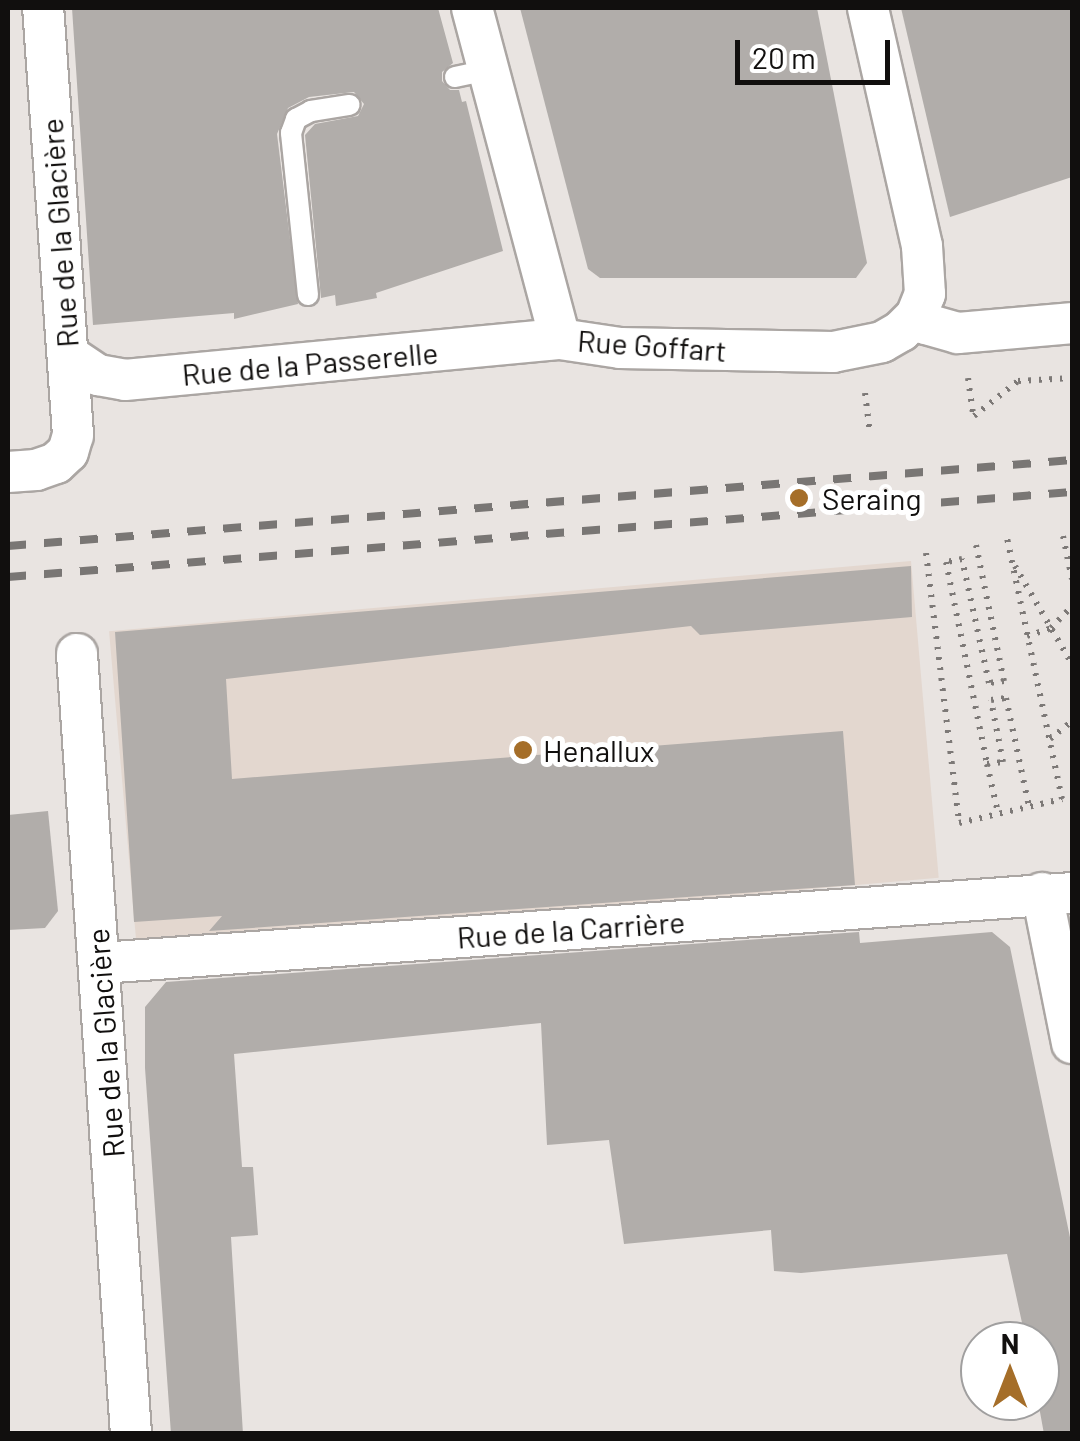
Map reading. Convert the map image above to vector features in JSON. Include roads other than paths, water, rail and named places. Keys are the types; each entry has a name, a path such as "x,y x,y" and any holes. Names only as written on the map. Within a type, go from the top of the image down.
{"street":[{"name":"Rue de la Glacière","path":"8,472 36,470 68,452 73,435 43,8"},
{"name":"Rue Goffart","path":"472,8 472,74 560,339 620,348 833,352 882,342 916,316"},
{"path":"868,8 926,268 925,294 916,316 940,330 958,333 1072,324"},
{"name":"Rue de la Passerelle","path":"68,354 98,375 125,380 560,339"},
{"name":"Rue de la Glacière","path":"77,654 130,1434"},
{"path":"1057,893 1072,1044"},
{"name":"Rue de la Carrière","path":"101,963 1057,893"}],"lane":[{"path":"308,295 291,133 296,119 310,111 350,104"}],"railway":[{"path":"8,546 1072,460"},
{"path":"8,577 1072,492"}],"place":[{"name":"Seraing","path":"799,498"},
{"name":"Henallux","path":"523,750"}]}
